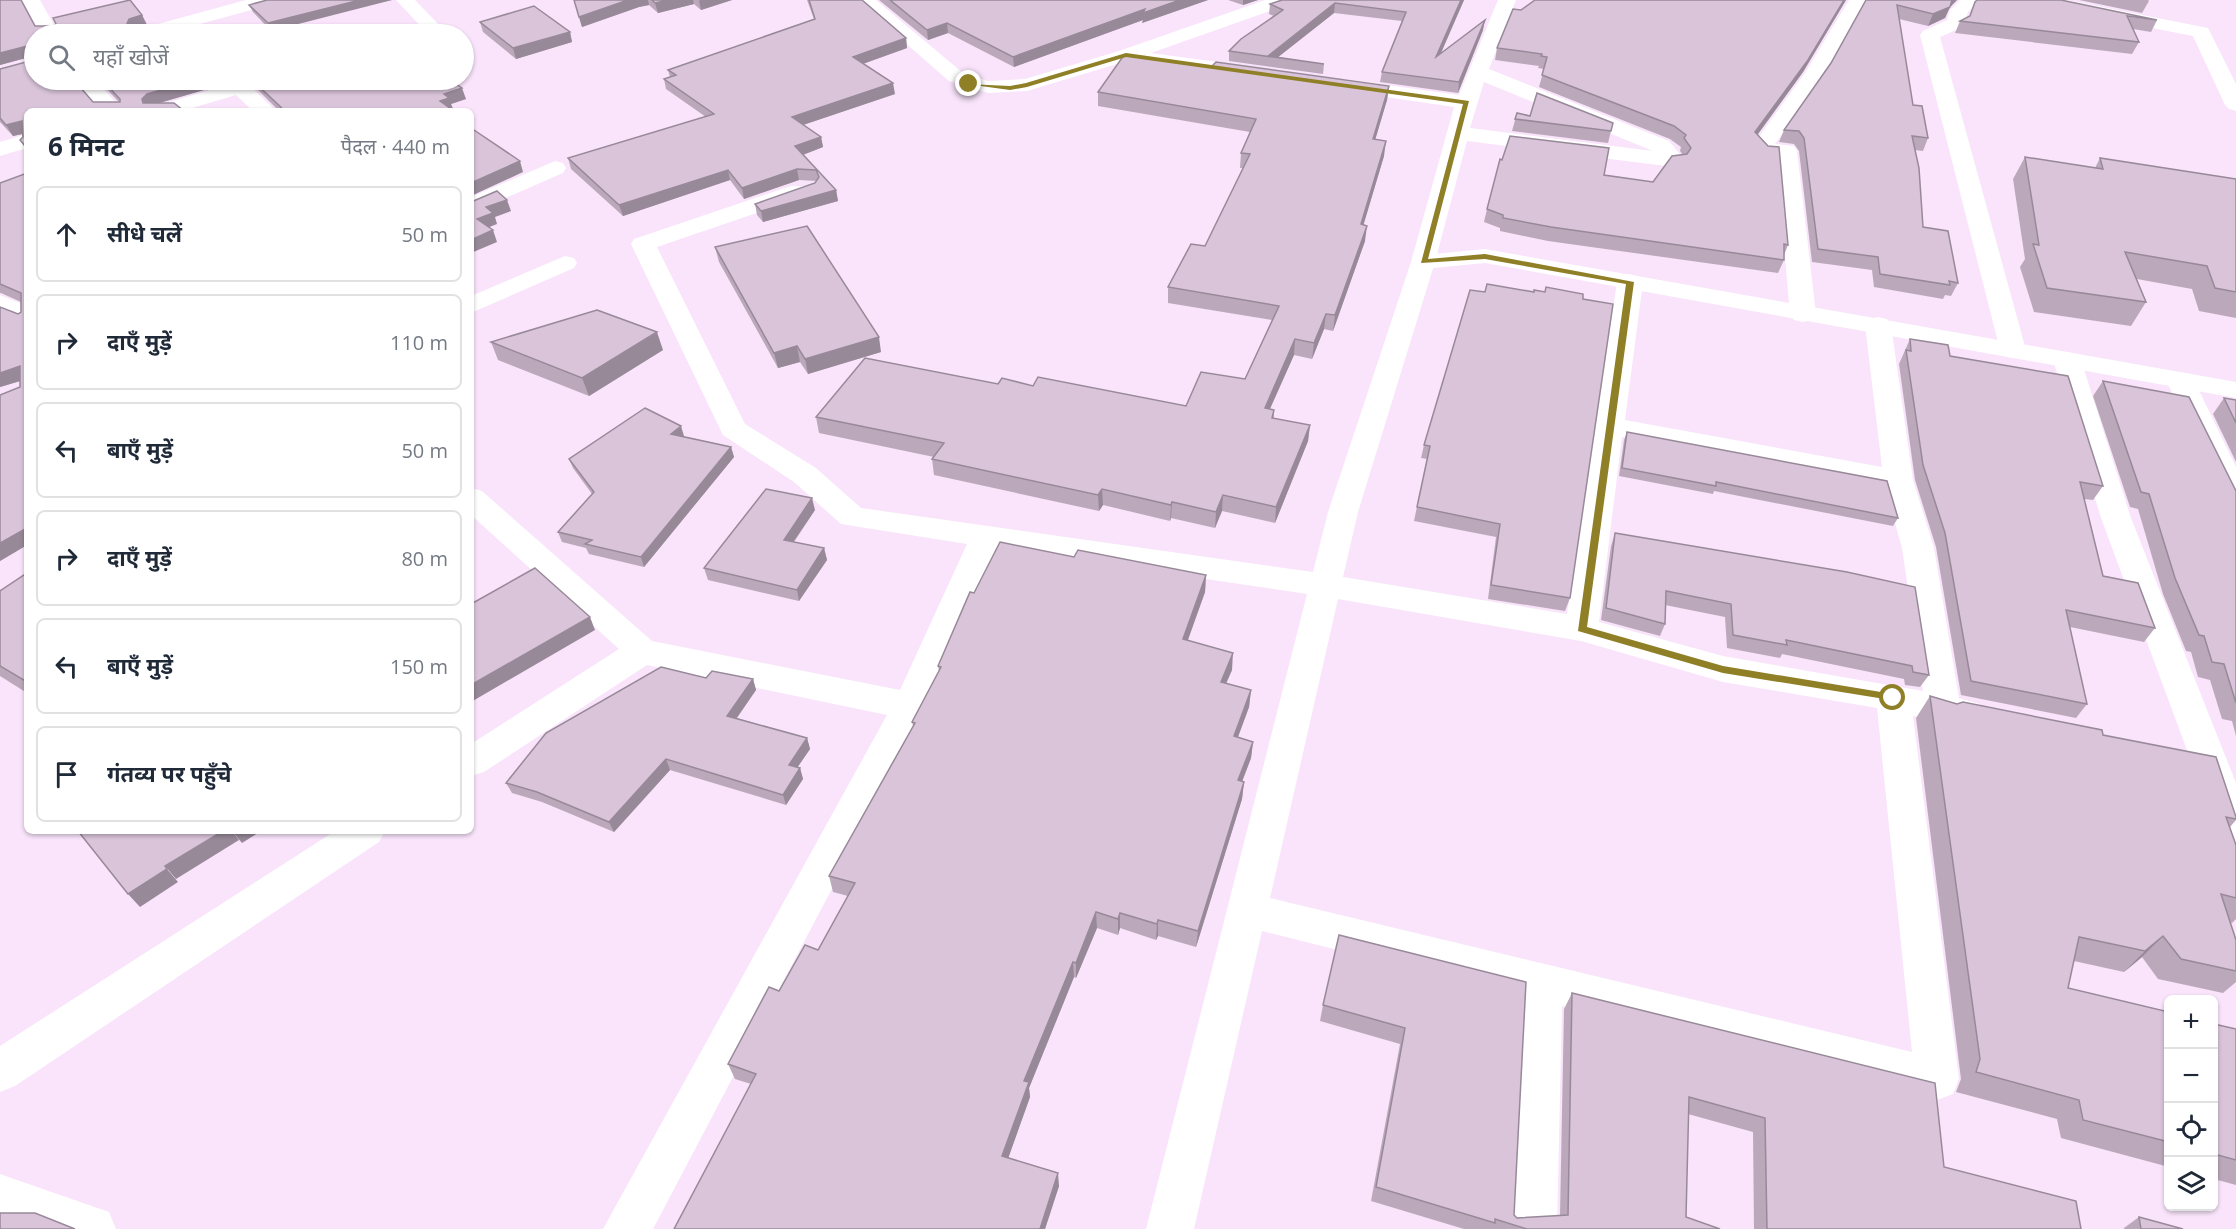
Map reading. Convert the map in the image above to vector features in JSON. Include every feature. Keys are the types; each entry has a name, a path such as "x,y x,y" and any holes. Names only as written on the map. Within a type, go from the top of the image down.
{"street":[{"path":"31,0 44,24"},
{"path":"170,24 224,5 267,0"},
{"path":"405,0 428,24"},
{"path":"865,0 956,77 969,84 1010,88 1126,55 1282,0"},
{"path":"1170,1229 1343,512 1423,262 1466,102 1507,0"},
{"path":"1803,314 1786,151 1773,152 1763,146 1814,74 1858,0"},
{"path":"1971,0 1959,10 1956,23 1930,34 2013,350"},
{"path":"2039,0 2224,38"},
{"path":"2201,32 2236,105"},
{"path":"1126,55 1278,76"},
{"path":"1457,133 1674,160 1661,146 1478,72"},
{"path":"1325,83 1466,102"},
{"path":"93,90 110,108"},
{"path":"170,108 230,90"},
{"path":"243,90 262,108"},
{"path":"0,149 24,142"},
{"path":"474,205 555,168"},
{"path":"808,188 643,244 733,429 805,476 852,517 1326,585 1581,629 1723,669 1893,698 2001,720"},
{"path":"1423,262 1485,256 1803,314 1878,324 2236,390"},
{"path":"474,304 565,262"},
{"path":"1581,629 1630,282"},
{"path":"0,303 24,315"},
{"path":"1878,324 1898,480 1918,548 1943,710"},
{"path":"2067,360 2116,518 2236,831"},
{"path":"2180,380 2236,498"},
{"path":"1610,426 1898,480"},
{"path":"474,501 642,651 910,706"},
{"path":"627,1229 910,706 986,536"},
{"path":"474,760 642,651"},
{"path":"1247,910 1937,1079 1893,698"},
{"path":"2174,753 2208,760"},
{"path":"0,1071 361,834"},
{"path":"1533,1229 1542,982"},
{"path":"0,1197 92,1229"}],"building":[{"path":"0,0 21,0 34,24 24,24 24,47 0,53"},
{"path":"130,0 142,15 129,19 127,24 56,24 53,18"},
{"path":"267,0 360,0 268,23 249,5"},
{"path":"574,0 628,0 579,17"},
{"path":"652,0 669,0 655,3"},
{"path":"809,0 862,0 906,38 853,57 893,83 792,117 821,137 795,146 836,190 761,211 755,204 815,183 819,177 816,170 797,169 742,188 728,170 619,205 568,158 714,114 664,79 676,75 668,70 815,19"},
{"path":"890,0 1180,0 1143,13 1145,9 1013,57 947,23 927,30"},
{"path":"1282,0 1461,0 1436,57 1485,20 1459,82 1382,72 1406,12 1335,3 1268,56 1324,64 1229,51 1241,39 1283,10 1270,4"},
{"path":"1535,0 1844,0 1808,60 1755,132 1768,146 1779,147 1788,245 1784,244 1784,260 1551,227 1503,218 1503,215 1487,209 1500,159 1502,160 1510,136 1609,148 1604,175 1653,182 1672,156 1687,154 1691,148 1684,138 1686,135 1674,126 1542,75 1547,57 1541,56 1542,54 1497,48 1513,9 1521,10"},
{"path":"1866,0 1952,0 1950,7 1933,14 1897,5 1913,105 1922,106 1928,138 1912,136 1919,168 1923,227 1948,231 1958,283 1949,281 1950,285 1880,274 1878,257 1818,249 1804,138 1799,131 1784,130 1831,63"},
{"path":"1977,0 2061,0 2157,20 2127,16 2139,42 1960,21 1970,16"},
{"path":"534,6 570,32 513,48 480,22"},
{"path":"1124,55 1211,67 1216,62 1389,86 1373,139 1386,141 1361,224 1367,226 1335,315 1326,314 1314,343 1295,339 1265,408 1274,410 1272,418 1310,425 1276,507 1223,495 1216,512 1172,502 1171,505 1102,489 1098,495 932,459 944,443 816,417 865,358 998,384 1002,378 1033,386 1038,377 1186,406 1201,372 1245,379 1279,306 1168,287 1191,244 1205,246 1250,154 1241,153 1256,119 1098,92"},
{"path":"24,63 24,90 83,90 93,102 120,102 111,90 161,90 147,94 142,99 143,103 174,103 180,108 24,108 24,145 20,140 23,137 22,121 6,125 0,118 0,69"},
{"path":"263,90 456,90 444,94 449,98 440,101 450,108 282,108"},
{"path":"1537,93 1613,123 1611,131 1515,119 1517,113 1530,116"},
{"path":"474,130 520,161 474,182"},
{"path":"2025,157 2103,169 2100,158 2236,179 2236,292 2215,288 2207,266 2125,252 2146,302 2047,288 2033,244 2039,245"},
{"path":"24,174 24,530 0,543 0,395 20,387 20,366 0,373 0,307 18,314 21,312 21,293 0,284 0,183"},
{"path":"497,191 507,200 486,207 493,213 477,219 493,230 474,239 474,201"},
{"path":"807,226 879,337 805,359 797,346 774,353 715,247"},
{"path":"1487,284 1534,292 1534,290 1545,292 1546,287 1583,294 1583,299 1613,304 1570,598 1491,585 1500,524 1417,507 1430,446 1424,445 1470,290 1485,292"},
{"path":"597,310 657,332 582,378 491,342"},
{"path":"1910,339 1948,345 1950,356 2068,376 2103,486 2080,482 2103,576 2138,583 2155,628 2066,610 2087,704 1971,681 1945,533 1923,465 1906,350 1911,351"},
{"path":"2103,381 2189,397 2236,491 2236,703 2224,664 2212,662 2204,636 2199,635 2175,578 2149,494 2141,492"},
{"path":"2224,398 2236,400 2236,423"},
{"path":"645,408 681,426 671,434 731,447 641,557 585,544 592,540 558,532 594,492 569,459"},
{"path":"1627,432 1887,481 1898,518 1716,482 1716,486 1622,468"},
{"path":"766,489 812,498 784,540 824,548 797,590 704,568"},
{"path":"1615,533 1847,572 1915,587 1929,675 1913,672 1912,666 1786,640 1787,645 1733,635 1731,604 1666,591 1665,624 1606,608"},
{"path":"1000,542 1074,557 1078,550 1206,575 1183,639 1233,653 1221,682 1251,690 1234,736 1253,742 1238,780 1244,782 1198,931 1158,920 1157,924 1120,913 1118,919 1096,912 1024,1081 1029,1082 1002,1156 1058,1173 1040,1229 674,1229 756,1074 728,1064 769,987 779,991 805,945 818,950 855,883 829,876 915,723 912,722 941,667 938,666 970,592 974,593"},
{"path":"535,568 590,617 474,683 474,602"},
{"path":"24,575 24,680 0,666 0,591"},
{"path":"661,667 706,678 712,671 753,679 727,716 807,738 789,765 800,768 783,795 666,759 609,822 537,792 506,783 546,733"},
{"path":"1930,696 1957,704 1963,702 2102,730 2103,735 2216,757 2236,817 2236,819 2226,817 2236,845 2236,898 2221,894 2236,940 2236,971 2181,959 2163,936 2145,951 2079,937 2068,988 2164,1011 2164,1141 2083,1120 2079,1100 1976,1072 1980,1059"},
{"path":"80,834 218,834 165,866 167,869 128,894"},
{"path":"1339,935 1526,982 1514,1215 1517,1218 1568,1215 1572,993 1935,1083 1944,1167 2076,1201 2081,1229 1767,1229 1765,1118 1689,1097 1686,1217 1720,1229 1527,1229 1495,1219 1495,1223 1376,1187 1405,1028 1323,1005"},
{"path":"2218,1025 2236,1029 2236,1160 2218,1155"},
{"path":"0,1213 35,1213 75,1229 0,1229"},
{"path":"2139,1217 2183,1229 2141,1229"}],"route":[{"path":"969,84 1010,88 1027,85 1126,55 1466,102 1423,262 1485,256 1630,282 1581,629 1723,669 1893,698"}]}
